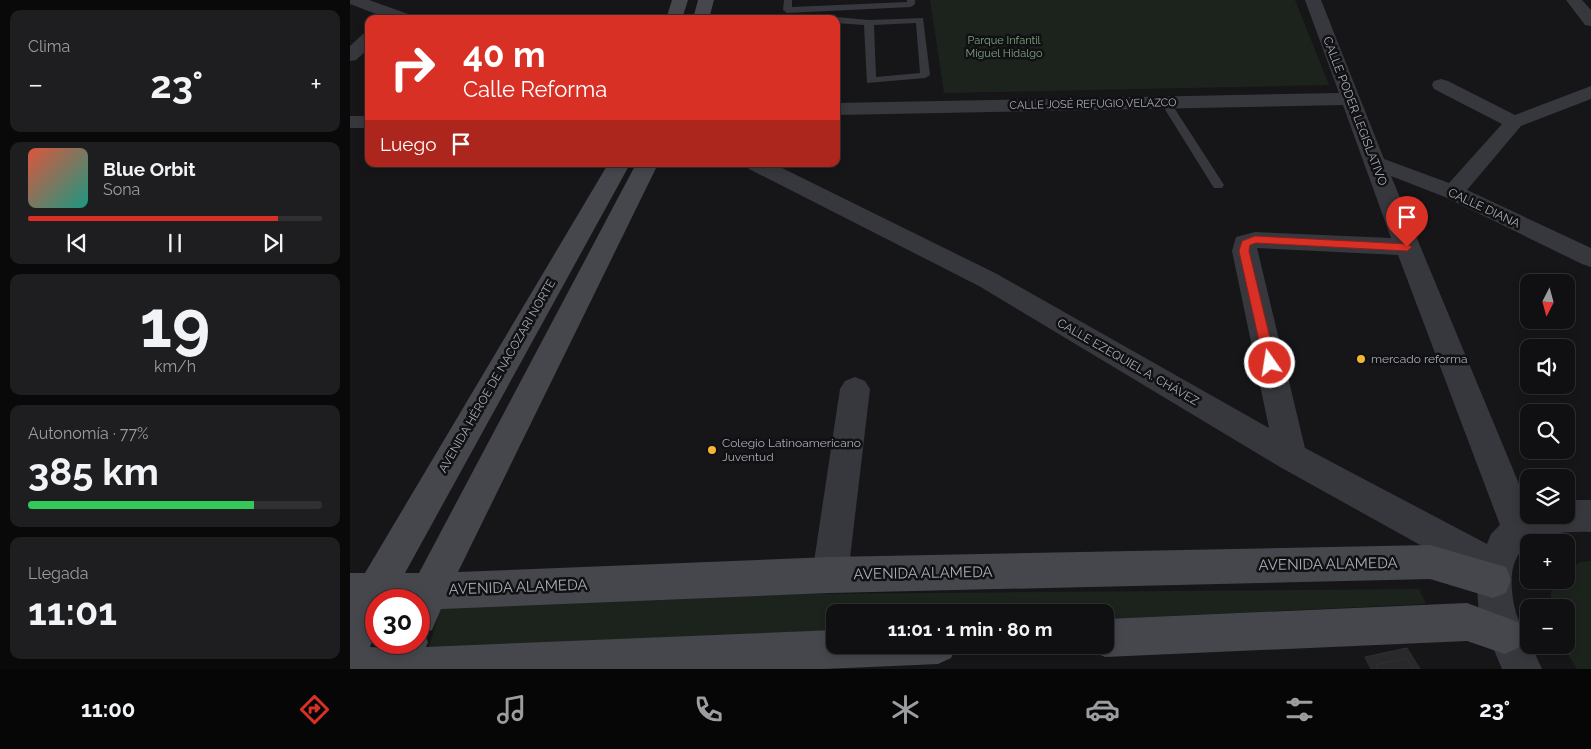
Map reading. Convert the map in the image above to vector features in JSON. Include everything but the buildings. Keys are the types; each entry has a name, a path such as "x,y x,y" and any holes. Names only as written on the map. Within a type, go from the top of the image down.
{"main road":[{"path":"675,15 680,0"},
{"path":"701,15 706,0"},
{"name":"AVENIDA HÉROE DE NACOZARI NORTE","path":"350,649 363,590 617,167"},
{"path":"430,592 645,167"},
{"name":"AVENIDA ALAMEDA","path":"430,604 830,574 1430,562 1494,574"},
{"path":"1114,638 1467,622 1505,635"},
{"path":"350,666 403,660 826,648"}],"street":[{"path":"354,0 397,14"},
{"name":"CALLE PODER LEGISLATIVO","path":"1313,0 1407,247 1519,528"},
{"path":"1574,0 1591,21"},
{"path":"350,56 365,42"},
{"path":"1441,84 1514,122"},
{"path":"1453,192 1514,122 1591,92"},
{"name":"CALLE JOSÉ REFUGIO VELAZCO","path":"840,109 1350,99"},
{"path":"350,122 365,122"},
{"name":"CALLE DIANA","path":"1376,162 1453,192 1591,258"},
{"name":"CALLE EZEQUIEL A. CHÁVEZ","path":"763,167 988,280 1407,521 1494,574"},
{"path":"1291,456 1244,251 1245,243 1255,240 1407,247"},
{"path":"830,574 855,389"},
{"path":"1523,669 1505,635 1496,606 1494,574 1503,545 1519,528 1543,518 1572,514 1591,516"}],"lane":[{"path":"788,0 787,10 911,4 911,0"},
{"path":"840,20 869,23 920,20 925,76 871,81 869,23"},
{"path":"1166,103 1218,185"}],"green space":[{"name":"Parque Infantil Miguel Hidalgo","path":"930,0 1295,0 1329,85 944,93"},
{"path":"1591,561 1591,669 1577,669 1568,654 1575,654 1575,599 1551,599 1552,589 1575,589 1575,565 1580,562"},
{"path":"1419,589 1426,604 1114,619 1114,604 826,604 826,631 430,650 430,643 444,597"}],"place":[{"name":"mercado reforma","path":"1361,359"},
{"name":"Colegio Latinoamericano Juventud","path":"712,450"}],"route":[{"path":"1270,363 1244,251 1245,243 1255,240 1407,247"}]}
